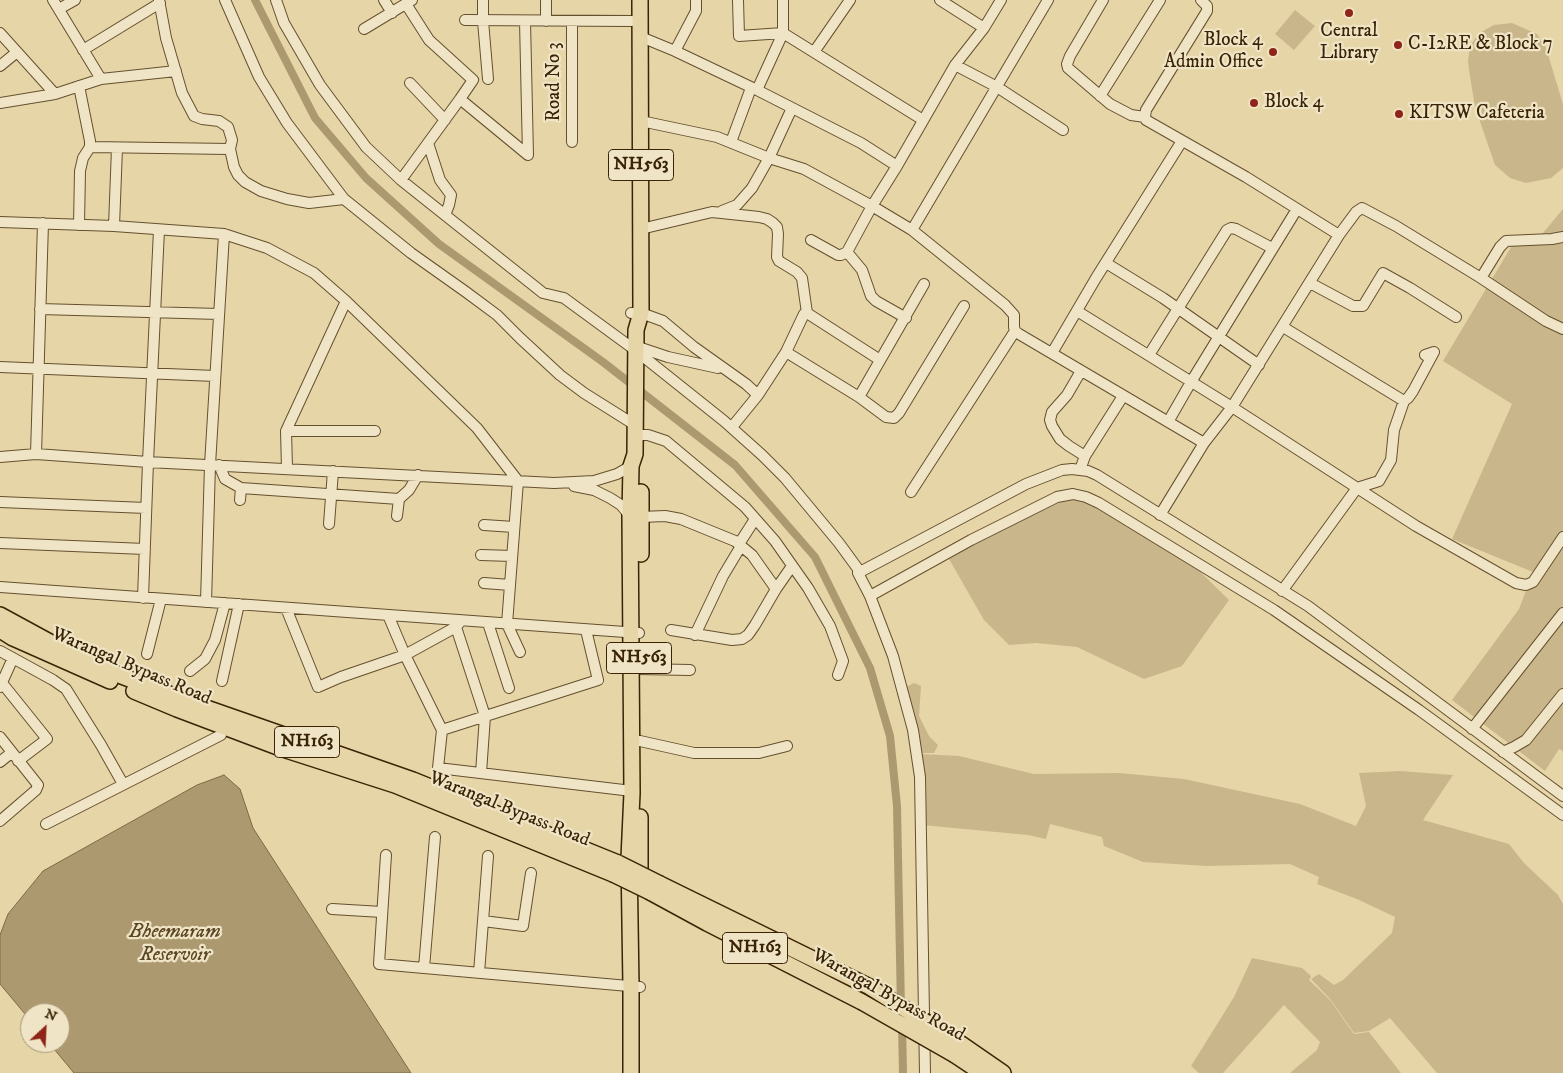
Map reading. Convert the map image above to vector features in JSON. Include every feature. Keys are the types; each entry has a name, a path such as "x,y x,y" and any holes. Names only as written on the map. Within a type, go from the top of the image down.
{"highway":[{"name":"NH563","path":"632,0 636,313 633,460 639,465 640,480 636,516 632,791 629,858 639,1073"},
{"name":"NH563","path":"636,313 642,229 640,0"},
{"name":"Warangal Bypass Road","path":"0,614 57,646 119,675 195,704 413,780 615,869 868,986 958,1050 982,1073"},
{"name":"Warangal Bypass Road","path":"0,630 84,671 177,709 282,749 395,785 615,869"},
{"name":"NH563","path":"631,1073 641,863 639,669 635,632"},
{"name":"Warangal Bypass Road","path":"655,888 707,923 958,1050"},
{"name":"NH163","path":"958,1050 1003,1073"}],"street":[{"path":"53,0 101,80"},
{"path":"59,9 75,0"},
{"path":"225,0 259,78 288,123 344,199 411,253 497,315 560,375 648,435 666,441 745,507 775,541 808,588 830,626 843,662 838,675"},
{"path":"276,0 284,23 320,85 366,147 401,180 543,292 564,298 635,350 732,427 785,478 858,569 893,656 912,730 920,777 925,1073"},
{"path":"384,0 392,13"},
{"path":"483,0 488,79"},
{"path":"546,0 546,21"},
{"path":"675,51 696,11 696,0"},
{"path":"738,0 739,36 783,33 923,120"},
{"path":"731,142 754,89 783,33 783,0"},
{"path":"940,0 984,28"},
{"path":"810,240 841,255 847,252 955,65 984,28 1001,0"},
{"path":"912,230 998,88 1048,0"},
{"path":"1103,0 1067,60 1068,68 1100,96 1120,110 1134,116 1144,117 1149,123 1246,177 1339,235"},
{"path":"1100,96 1160,0"},
{"path":"1144,117 1146,110 1206,14 1206,6 1201,0"},
{"path":"83,50 160,2 166,38 182,93 194,116 219,121 228,127 232,140 230,149 238,175 245,182 274,196 309,203 344,199"},
{"path":"364,30 409,2 429,40 473,80 401,180"},
{"path":"814,52 845,2"},
{"path":"465,20 632,21"},
{"path":"460,99 528,155 525,21"},
{"name":"Road No 3","path":"572,21 572,142"},
{"path":"0,33 55,94"},
{"path":"641,37 675,51 792,108 862,144 897,166"},
{"path":"0,66 17,52"},
{"path":"955,65 998,88 1063,130"},
{"path":"0,103 55,94 101,80 176,71"},
{"path":"410,83 445,120"},
{"path":"79,86 90,147 80,171 79,225"},
{"path":"642,229 705,213 730,209 743,200 769,158 792,108"},
{"path":"641,121 717,137 769,158 804,168 872,206 912,230 1012,311 1015,318 1014,327 1016,331 1204,443"},
{"path":"1052,353 1182,141"},
{"path":"428,143 440,180 451,195 445,215"},
{"path":"90,147 230,149"},
{"path":"114,226 117,148"},
{"path":"1168,422 1297,208"},
{"path":"1160,515 1204,443 1232,408 1339,235 1356,212 1362,208 1396,226 1481,278 1546,321 1563,329"},
{"path":"719,212 759,217 774,223 778,234 777,257 779,261 797,272 802,278 808,313 880,360"},
{"path":"0,222 114,226 224,234 267,248 314,273 346,301 477,428 518,481 507,624 520,652"},
{"path":"36,454 43,223"},
{"path":"1149,355 1226,230 1231,228 1272,248"},
{"path":"143,598 160,230"},
{"path":"206,602 215,465 215,376 224,234"},
{"path":"1481,278 1500,247 1506,241 1544,240 1563,237"},
{"path":"847,252 862,270 871,296 906,318"},
{"path":"1106,263 1177,308 1259,365"},
{"path":"1310,283 1353,306 1364,306 1383,273 1456,317"},
{"path":"859,397 924,284"},
{"path":"287,468 286,431 346,301"},
{"path":"786,352 859,397 886,417 897,417 964,306"},
{"path":"40,309 219,314"},
{"path":"1077,311 1440,541 1516,583 1526,585 1533,582 1563,537"},
{"path":"636,313 662,321 694,348 746,384 758,395"},
{"path":"732,427 758,395 786,352 804,314 808,313"},
{"path":"1283,327 1404,401"},
{"path":"911,492 1016,331"},
{"path":"635,350 724,369"},
{"path":"1282,591 1357,488 1378,480 1391,460 1394,430 1404,401 1414,391 1434,352 1425,355"},
{"path":"0,367 215,376"},
{"path":"1081,371 1067,395 1052,412 1050,420 1060,439 1085,456"},
{"path":"1080,470 1085,456 1123,396"},
{"path":"286,431 375,431"},
{"path":"0,457 36,454 148,462 554,483 594,481 617,474 633,460"},
{"path":"215,465 225,479 241,488 398,499 409,490 418,475"},
{"path":"858,573 1026,484 1062,470 1080,470 1097,475 1308,606 1563,796"},
{"path":"329,524 333,471"},
{"path":"554,483 594,490 636,516 664,516 681,520 735,541 752,556 776,589"},
{"path":"240,500 241,488"},
{"path":"870,596 971,540 1057,497 1073,494 1086,497 1099,502 1274,610 1419,710 1563,815"},
{"path":"397,516 398,499"},
{"path":"0,502 146,508"},
{"path":"695,635 723,576 755,519"},
{"path":"484,525 514,527"},
{"path":"0,544 145,549"},
{"path":"481,555 512,556"},
{"path":"672,630 732,640 742,639 748,635 755,625 792,566"},
{"path":"484,583 510,585"},
{"path":"0,587 388,615 458,624 488,622 635,632"},
{"path":"147,654 161,599"},
{"path":"190,671 205,659 214,640 225,603"},
{"path":"222,681 239,604"},
{"path":"286,608 318,687 405,655 458,624"},
{"path":"1472,729 1563,613"},
{"path":"388,615 405,655 442,730 438,768 632,791"},
{"path":"488,622 509,688"},
{"path":"458,624 485,716 482,773"},
{"path":"442,730 598,680 586,630"},
{"path":"0,650 66,689 123,784"},
{"path":"0,762 15,757 47,739 1,686 13,658"},
{"path":"639,669 690,670"},
{"path":"1503,752 1526,740 1563,694"},
{"path":"46,824 221,734"},
{"path":"0,737 37,783 38,788 0,820"},
{"path":"640,741 694,753 721,754 759,753 787,746"},
{"path":"424,968 435,837"},
{"path":"386,856 379,964 636,987"},
{"path":"479,973 488,856"},
{"path":"483,921 523,926 531,873"},
{"path":"332,909 382,912"}],"shaded area":[{"path":"1295,10 1315,26 1294,50 1275,34"},
{"path":"1512,23 1537,34 1546,48 1563,104 1563,168 1551,178 1526,183 1510,178 1495,165 1475,107 1468,61 1470,46 1483,31 1494,25"},
{"path":"1563,209 1563,751 1559,749 1545,771 1452,700 1519,609 1533,572 1452,539 1512,404 1443,361 1511,247 1543,233"},
{"path":"1078,494 1179,551 1229,600 1182,666 1144,679 1077,647 1036,643 1009,645 984,620 949,559 979,540"},
{"path":"914,683 921,686 919,716 929,736 938,745 934,753 920,753 904,688"},
{"path":"921,754 959,756 1034,774 1119,773 1184,779 1300,804 1356,826 1366,806 1359,773 1400,771 1453,775 1423,820 1509,844 1524,863 1558,895 1563,904 1563,1073 1437,1073 1390,1018 1369,1031 1354,1033 1331,1000 1311,979 1319,974 1334,985 1343,980 1392,933 1395,917 1357,899 1317,884 1319,877 1290,864 1207,866 1143,862 1104,846 1102,837 1050,824 1046,839 1028,835 922,825"},
{"path":"1252,958 1302,968 1311,976 1309,980 1331,1001 1353,1033 1369,1032 1401,1073 1290,1073 1317,1050 1320,1042 1284,1005 1223,1073 1199,1073 1191,1066 1234,997"}],"water":[{"name":"Bheemaram Reservoir","path":"224,775 240,789 253,828 411,1073 74,1073 57,1053 70,1053 70,1003 20,1003 20,1008 0,984 0,935 8,914 43,871 197,785"}],"waterway":[{"path":"255,0 315,118 366,178 439,244 603,362 735,465 815,557 870,668 890,736 897,806 901,1008"},
{"path":"902,1025 903,1073"}],"place":[{"name":"Central Library","path":"1349,13"},
{"name":"C-I2RE & Block 7","path":"1398,45"},
{"name":"Block 4 Admin Office","path":"1273,52"},
{"name":"Block 4","path":"1254,103"},
{"name":"KITSW Cafeteria","path":"1399,114"}]}
